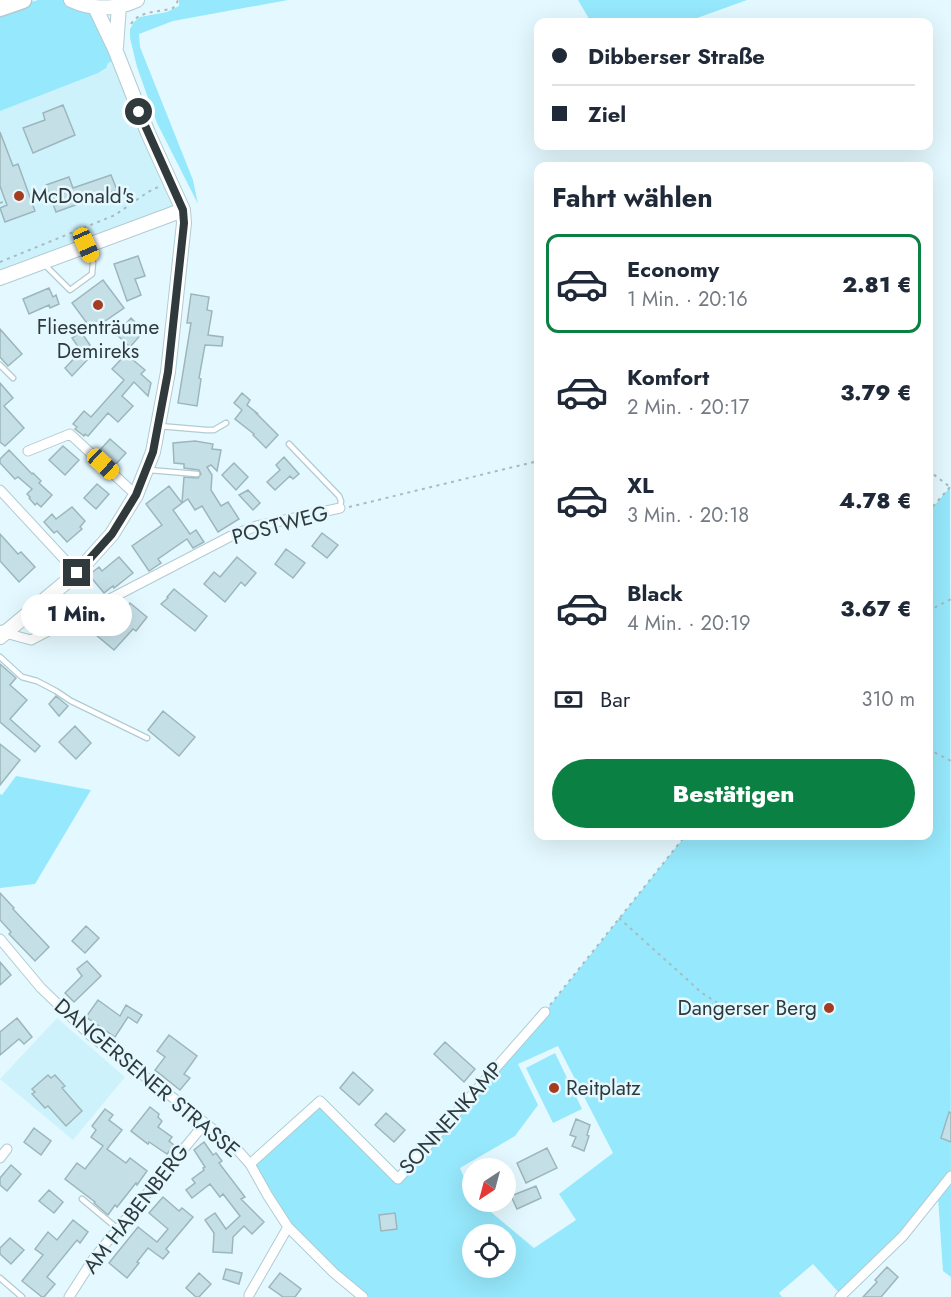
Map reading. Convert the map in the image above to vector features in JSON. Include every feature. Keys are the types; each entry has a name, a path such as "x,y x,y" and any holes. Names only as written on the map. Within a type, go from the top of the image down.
{"highway":[{"path":"0,8 23,0"}],"street":[{"path":"71,0 95,7 119,6 137,0"},
{"path":"115,49 119,6"},
{"path":"2,633 77,573 112,534 136,495 153,452 168,372 184,223 183,210 143,123 115,49 95,7"},
{"path":"0,278 183,210"},
{"path":"28,451 70,434 136,495"},
{"path":"0,490 77,573"},
{"name":"POSTWEG","path":"2,633 31,640 233,535 257,526 340,508"},
{"name":"DANGERSENER STRASSE","path":"0,939 41,988 91,1036 234,1146 250,1164 288,1227 334,1273 363,1297"},
{"name":"SONNENKAMP","path":"250,1164 320,1101 398,1179 545,1012"},
{"name":"AM HABENBERG","path":"69,1297 94,1258 205,1123"},
{"path":"0,1158 8,1149"},
{"path":"840,1297 903,1236 951,1176"},
{"path":"249,1297 288,1227"}],"lane":[{"path":"42,262 70,290 92,274 93,262 86,245"},
{"path":"0,365 13,378"},
{"path":"158,426 214,430 226,423"},
{"path":"289,444 339,496 340,508"},
{"path":"146,470 197,474"},
{"path":"0,657 22,677 37,681 71,701 147,738"},
{"path":"82,1199 118,1229"},
{"path":"0,1278 22,1297"}],"path":[{"path":"128,31 135,18 173,8 178,0"},
{"path":"0,262 115,214 148,192 170,181"},
{"path":"0,203 6,201"},
{"name":"POSTWEG","path":"340,508 534,462"},
{"path":"933,474 950,488 933,507"},
{"path":"933,608 951,599"},
{"path":"933,752 951,761"},
{"path":"545,1012 682,840"},
{"path":"619,918 702,993 724,1005"}],"shaded area":[{"path":"38,0 63,0 89,12 96,19 118,58 108,63 106,68 98,73 0,111 0,12"},
{"path":"179,0 288,0 173,21 139,34 140,47 193,180 198,204 157,123 137,67 130,38 130,29 140,17 167,12 179,6"},
{"path":"578,0 747,0 697,18 589,18"},
{"path":"118,58 183,210 0,278 0,109"},
{"path":"950,487 951,1277 943,1271 938,1197 841,1295 813,1264 779,1293 782,1297 363,1297 288,1227 250,1164 320,1101 398,1179 545,1012 682,840 933,840 933,507","holes":["558,1046 613,1153 559,1194 576,1220 534,1248 516,1233 516,1278 462,1278 462,1224 505,1224 491,1212 462,1212 460,1168 462,1158 477,1158 515,1136 538,1105 518,1064"]},
{"path":"16,776 91,790 35,884 0,888 0,794 2,795"},
{"path":"57,1018 125,1077 73,1140 0,1079"},
{"name":"Reitplatz","path":"555,1053 582,1109 553,1123 526,1068"}],"building":[{"path":"63,105 75,135 33,153 23,128 45,120 43,113"},
{"path":"0,132 13,166 18,164 35,211 5,222 0,208 7,205 0,186"},
{"path":"111,175 117,190 56,212 46,185 69,177 73,188"},
{"path":"138,256 145,276 135,279 141,295 127,301 114,264"},
{"name":"Fliesenträume Demireks","path":"103,280 124,308 92,330 72,303"},
{"path":"49,288 53,297 56,295 59,304 50,308 49,305 29,314 23,299"},
{"path":"191,294 209,297 207,310 212,311 208,335 223,337 222,346 205,345 197,406 178,403 191,323 187,323"},
{"path":"131,318 144,331 130,347 116,334"},
{"path":"0,329 22,354 8,366 0,357"},
{"path":"81,332 90,345 81,351 72,338"},
{"path":"83,349 90,357 72,376 65,368"},
{"path":"126,354 145,370 141,374 151,383 148,396 134,382 122,396 133,406 118,422 108,413 88,436 85,434 84,436 75,429 77,427 73,424 84,411 91,417 124,380 112,369"},
{"path":"0,383 13,398 4,406 24,428 5,446 0,442"},
{"path":"242,393 250,400 247,405 278,435 266,448 254,434 235,419 242,410 234,403"},
{"path":"110,439 126,453 115,465 100,450"},
{"path":"195,441 213,444 212,449 221,450 217,471 211,465 207,467 212,475 211,490 221,506 228,502 239,519 218,532 202,506 195,510 188,499 182,503 184,477 198,478 201,474 199,470 184,468 184,464 174,463 173,443"},
{"path":"63,446 79,460 65,475 49,460"},
{"path":"9,450 52,495 41,507 37,503 35,505 27,494 32,489 18,477 15,479 0,463 0,459"},
{"path":"284,457 299,474 293,479 290,476 275,490 267,482 280,470 276,465"},
{"path":"234,463 248,477 236,490 222,475"},
{"path":"97,484 109,494 96,509 84,498"},
{"path":"169,486 182,503 173,510 190,534 196,530 204,542 193,548 187,539 158,559 161,563 149,571 132,546 162,525 146,504"},
{"path":"248,490 260,503 253,510 239,495"},
{"path":"72,507 85,521 80,527 82,529 67,542 44,522 52,514 56,519"},
{"path":"322,533 338,545 327,558 312,546"},
{"path":"0,534 18,554 21,552 35,567 19,582 0,561"},
{"path":"286,549 305,563 293,578 275,564"},
{"path":"119,557 133,573 104,593 89,575 99,567 102,571"},
{"path":"237,557 256,573 245,586 241,582 225,602 204,584 214,572 220,577"},
{"path":"174,589 207,616 195,631 161,604"},
{"path":"130,603 147,617 136,631 133,629 114,650 96,635 107,623 111,627"},
{"path":"0,664 16,678 10,685 27,700 10,719 40,746 35,752 0,722"},
{"path":"56,696 68,706 59,716 49,704"},
{"path":"163,711 195,737 179,756 148,730"},
{"path":"75,726 91,743 76,759 59,742"},
{"path":"0,744 20,760 0,785"},
{"path":"0,893 49,947 35,961 9,934 11,932 0,920"},
{"path":"86,926 99,938 85,953 72,941"},
{"path":"87,961 101,976 74,1002 65,993 82,976 77,969"},
{"path":"0,962 11,975 0,985"},
{"path":"98,1000 120,1016 126,1005 142,1015 137,1023 128,1017 115,1037 86,1017"},
{"path":"17,1018 32,1037 24,1044 19,1039 0,1055 0,1032"},
{"path":"169,1035 197,1056 184,1074 190,1078 180,1090 155,1070 165,1057 157,1051"},
{"path":"445,1042 475,1069 464,1082 434,1054"},
{"path":"353,1072 373,1090 359,1105 340,1088"},
{"path":"48,1075 51,1078 55,1075 65,1086 62,1088 82,1111 66,1126 48,1106 45,1108 32,1094 35,1092 32,1089"},
{"path":"150,1107 159,1114 158,1117 162,1121 158,1127 172,1137 169,1141 174,1145 167,1154 149,1142 148,1144 131,1131"},
{"path":"105,1109 113,1115 109,1120 122,1130 107,1149 126,1163 130,1158 147,1171 137,1185 136,1183 108,1215 65,1179 77,1163 85,1169 103,1146 91,1137 96,1130 92,1126"},
{"path":"949,1112 951,1113 951,1142 941,1138"},
{"path":"386,1113 405,1130 394,1142 375,1125"},
{"path":"576,1119 590,1125 584,1151 572,1146 576,1137 570,1135"},
{"path":"34,1128 51,1141 41,1155 24,1142"},
{"path":"204,1142 213,1155 216,1153 222,1161 219,1163 245,1197 241,1199 264,1222 252,1234 244,1226 233,1237 232,1253 213,1252 214,1233 205,1220 215,1213 226,1229 240,1216 223,1194 220,1197 210,1184 192,1198 186,1190 195,1183 192,1179 204,1170 205,1167 194,1150"},
{"path":"547,1148 557,1168 526,1183 517,1163"},
{"path":"11,1165 21,1174 7,1191 0,1185 0,1178"},
{"path":"536,1186 541,1198 517,1209 516,1194"},
{"path":"49,1190 63,1202 54,1213 39,1201"},
{"path":"163,1197 179,1211 182,1208 193,1217 166,1249 169,1252 163,1259 148,1248 127,1278 109,1263 138,1227 157,1242 168,1229 149,1213"},
{"path":"395,1213 397,1229 381,1231 379,1215"},
{"path":"73,1220 88,1232 80,1243 77,1240 47,1277 55,1284 42,1297 22,1281 43,1255 35,1249 48,1232 57,1240"},
{"path":"10,1238 24,1250 11,1264 0,1254 0,1248"},
{"path":"887,1267 898,1277 881,1297 863,1297 877,1282 875,1280"},
{"path":"226,1269 242,1273 239,1284 223,1279"},
{"path":"199,1273 211,1284 199,1297 196,1297 186,1288"},
{"path":"280,1273 301,1289 295,1297 283,1297 269,1287"}],"place":[{"name":"McDonald's","path":"19,196"},
{"name":"Fliesenträume Demireks","path":"98,305"},
{"name":"Dangerser Berg","path":"829,1008"},
{"name":"Reitplatz","path":"554,1088"}],"route":[{"path":"77,573 112,534 136,495 153,452 168,372 180,269 183,210 139,112"}]}
